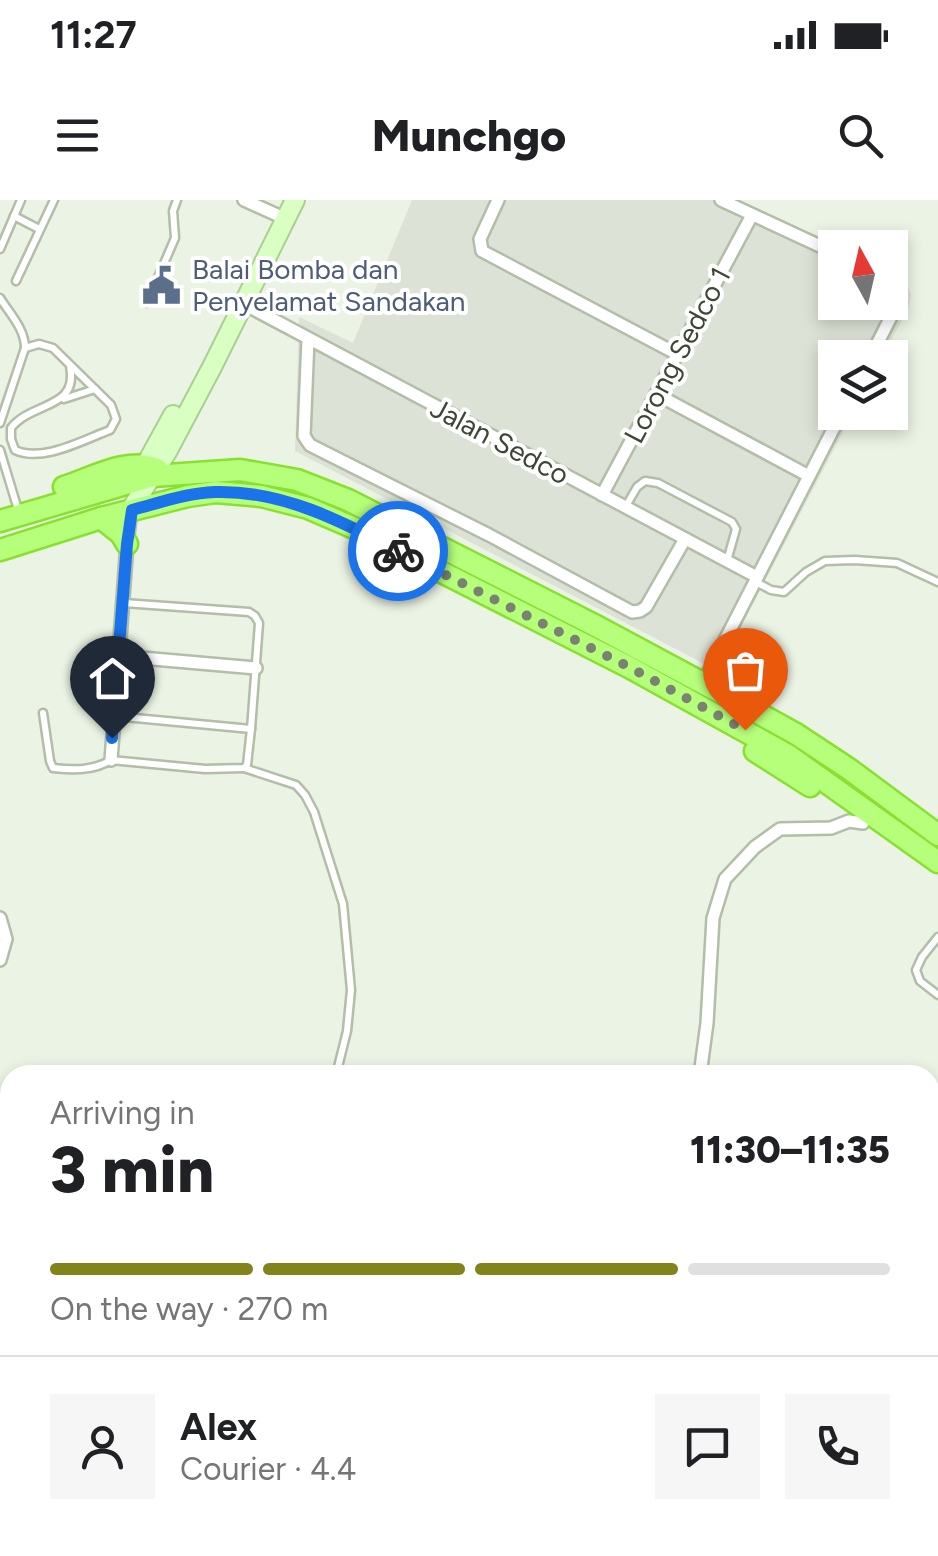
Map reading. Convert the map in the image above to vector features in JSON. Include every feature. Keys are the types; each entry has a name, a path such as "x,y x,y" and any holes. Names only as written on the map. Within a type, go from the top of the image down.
{"highway":[{"path":"10,518 52,492 124,467 148,472 240,470 297,480 348,500 704,683 796,734 938,834"},
{"path":"0,550 180,497 216,492 261,496 308,508 613,659 788,755 938,878"},
{"path":"102,518 127,544"},
{"path":"749,708 787,739 872,796 876,803 867,818"},
{"path":"867,818 938,862"}],"main road":[{"path":"132,510 206,360 239,313 295,200"}],"street":[{"path":"244,200 286,219"},
{"path":"498,200 480,239 482,251 677,354"},
{"path":"721,200 818,245"},
{"name":"Lorong Sedco 1","path":"602,495 752,215"},
{"name":"Jalan Sedco","path":"239,313 308,338 756,580"},
{"path":"308,338 304,436 310,445 632,612 646,607 684,539"},
{"path":"656,394 809,476"},
{"path":"704,683 833,430"},
{"path":"111,760 132,510"},
{"path":"119,656 256,668"},
{"path":"702,1065 708,1023 713,918 725,879 755,847 780,830 831,828 867,818"},
{"path":"0,960 6,940 1,919"}],"lane":[{"path":"1,243 21,200"},
{"path":"16,281 54,200"},
{"path":"146,303 175,238 172,211 177,200"},
{"path":"14,216 40,229"},
{"path":"0,298 25,338 0,423"},
{"path":"25,348 46,344 54,348 95,389 116,419 110,430 41,455 26,456 15,450 11,428 18,419 95,389"},
{"path":"58,401 72,386 70,366"},
{"path":"0,450 10,518"},
{"path":"625,507 637,486 645,481 658,482 732,522 736,529 727,562"},
{"path":"756,580 784,592 806,572 825,562 855,560 897,564 938,582"},
{"path":"122,602 249,612 255,616 259,623 252,729 244,768"},
{"path":"43,713 53,768 99,767 111,760 244,768 296,784 314,812 343,904 350,990 347,1031 338,1065"},
{"path":"114,716 252,729"},
{"path":"938,937 916,970 920,981 938,995"}],"shaded area":[{"path":"412,200 735,200 818,236 818,320 902,320 891,340 818,340 818,430 844,430 718,671 295,451 299,317 353,343"}],"way so far":[{"path":"398,551 745,730"}],"place":[{"name":"Balai Bomba dan Penyelamat Sandakan","path":"162,285"}],"route":[{"path":"112,738 132,510 216,492 261,496 308,508 398,551"}]}
